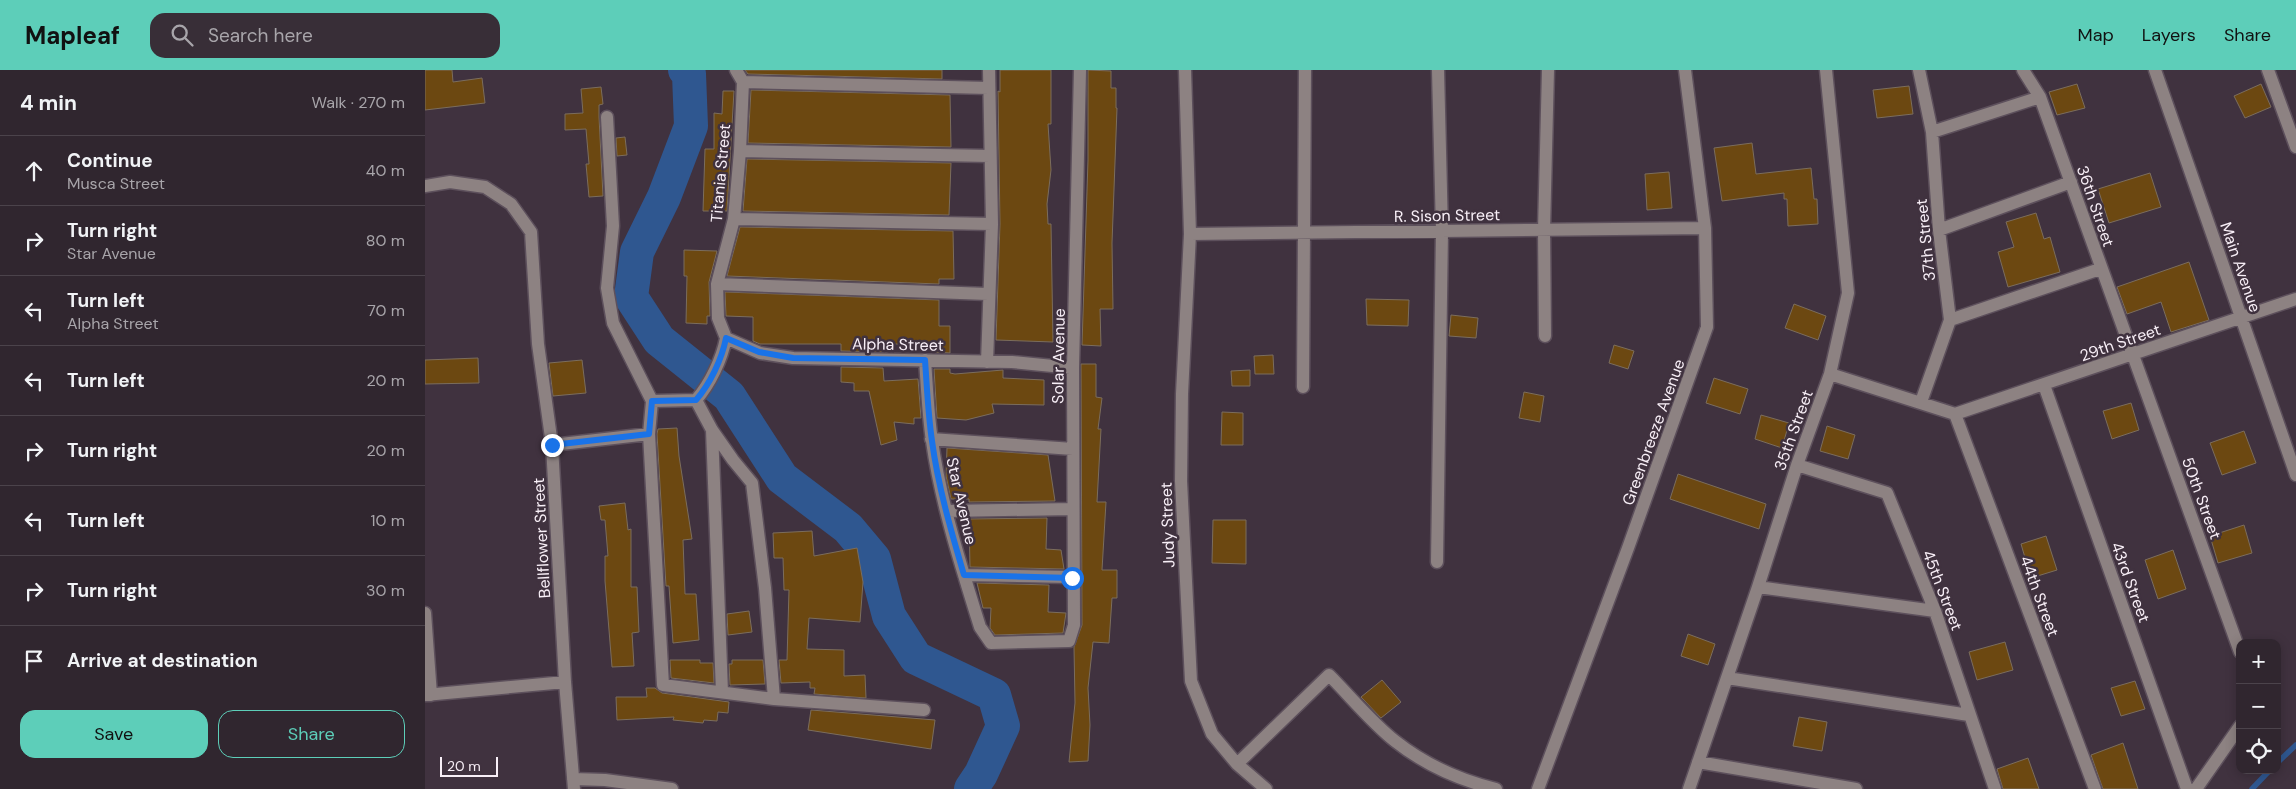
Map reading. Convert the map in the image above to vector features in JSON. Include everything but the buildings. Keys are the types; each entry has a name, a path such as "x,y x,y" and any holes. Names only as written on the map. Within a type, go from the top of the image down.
{"street":[{"path":"736,70 743,82 989,88"},
{"path":"987,362 992,224 989,70"},
{"name":"Solar Avenue","path":"1069,641 1074,625 1072,578 1073,368 1080,70"},
{"name":"Judy Street","path":"1185,70 1190,234 1182,394 1181,481 1191,681 1212,734 1237,764 1266,789"},
{"path":"1303,387 1305,70"},
{"path":"1437,562 1442,231 1438,70"},
{"path":"1545,336 1544,230 1548,70"},
{"name":"Greenbreeze Avenue","path":"1538,789 1628,548 1707,327 1705,228 1685,70"},
{"name":"35th Street","path":"1689,789 1758,587 1797,465 1831,374 1848,293 1826,70"},
{"name":"37th Street","path":"1919,70 1932,132 1939,230 1950,320 1921,402"},
{"name":"36th Street","path":"2023,70 2040,97 2101,269 2134,354"},
{"name":"Main Avenue","path":"2155,70 2296,475"},
{"path":"2268,70 2296,147"},
{"name":"Titania Street","path":"725,342 718,318 717,284 734,219 743,82"},
{"path":"1932,132 2040,97"},
{"path":"607,117 613,226 607,288 613,323 652,401 649,434 663,685 774,699 924,710"},
{"path":"740,150 990,156"},
{"name":"Bellflower Street","path":"425,186 449,182 485,187 511,204 531,232 538,344 552,445 565,682 573,784"},
{"path":"1939,230 2071,182"},
{"path":"734,219 992,224"},
{"name":"R. Sison Street","path":"1190,234 1705,228"},
{"path":"1950,320 2101,269"},
{"path":"717,284 988,294"},
{"name":"29th Street","path":"1955,414 2296,299"},
{"path":"652,401 696,400 705,390 725,342"},
{"name":"Alpha Street","path":"725,342 759,352 793,358 987,362 1073,368"},
{"name":"50th Street","path":"2134,354 2236,641"},
{"name":"Star Avenue","path":"925,360 931,439 946,511 979,627 991,643 1069,641"},
{"path":"1831,374 1955,414"},
{"name":"43rd Street","path":"2043,385 2187,789"},
{"path":"696,400 712,430 752,483 765,588 774,699"},
{"name":"44th Street","path":"1955,414 2095,789"},
{"path":"712,430 722,692"},
{"path":"552,445 649,434"},
{"path":"931,439 1073,449"},
{"name":"45th Street","path":"1797,465 1887,493 1935,611 1995,789"},
{"path":"946,511 1072,509"},
{"path":"964,575 1072,578"},
{"path":"1758,587 1935,611"},
{"path":"425,612 428,695 565,682"},
{"path":"1237,764 1329,674 1393,740 1428,764 1496,789"},
{"path":"1727,678 1969,715"},
{"path":"2196,789 2238,729"},
{"path":"1698,762 1856,789"},
{"path":"573,784 605,780 672,789"}],"waterway":[{"path":"685,70 689,74 691,126 664,197 637,252 631,297 659,340 729,396 782,478 848,528 874,559 889,616 916,658 994,695 1003,726 981,774 971,789"},
{"path":"2281,759 2296,745"},
{"path":"2252,789 2266,774"}],"route":[{"path":"552,445 649,434 652,401 696,400 705,390 724,347 726,338 759,352 793,358 925,360 931,439 946,511 964,575 1072,578"}]}
